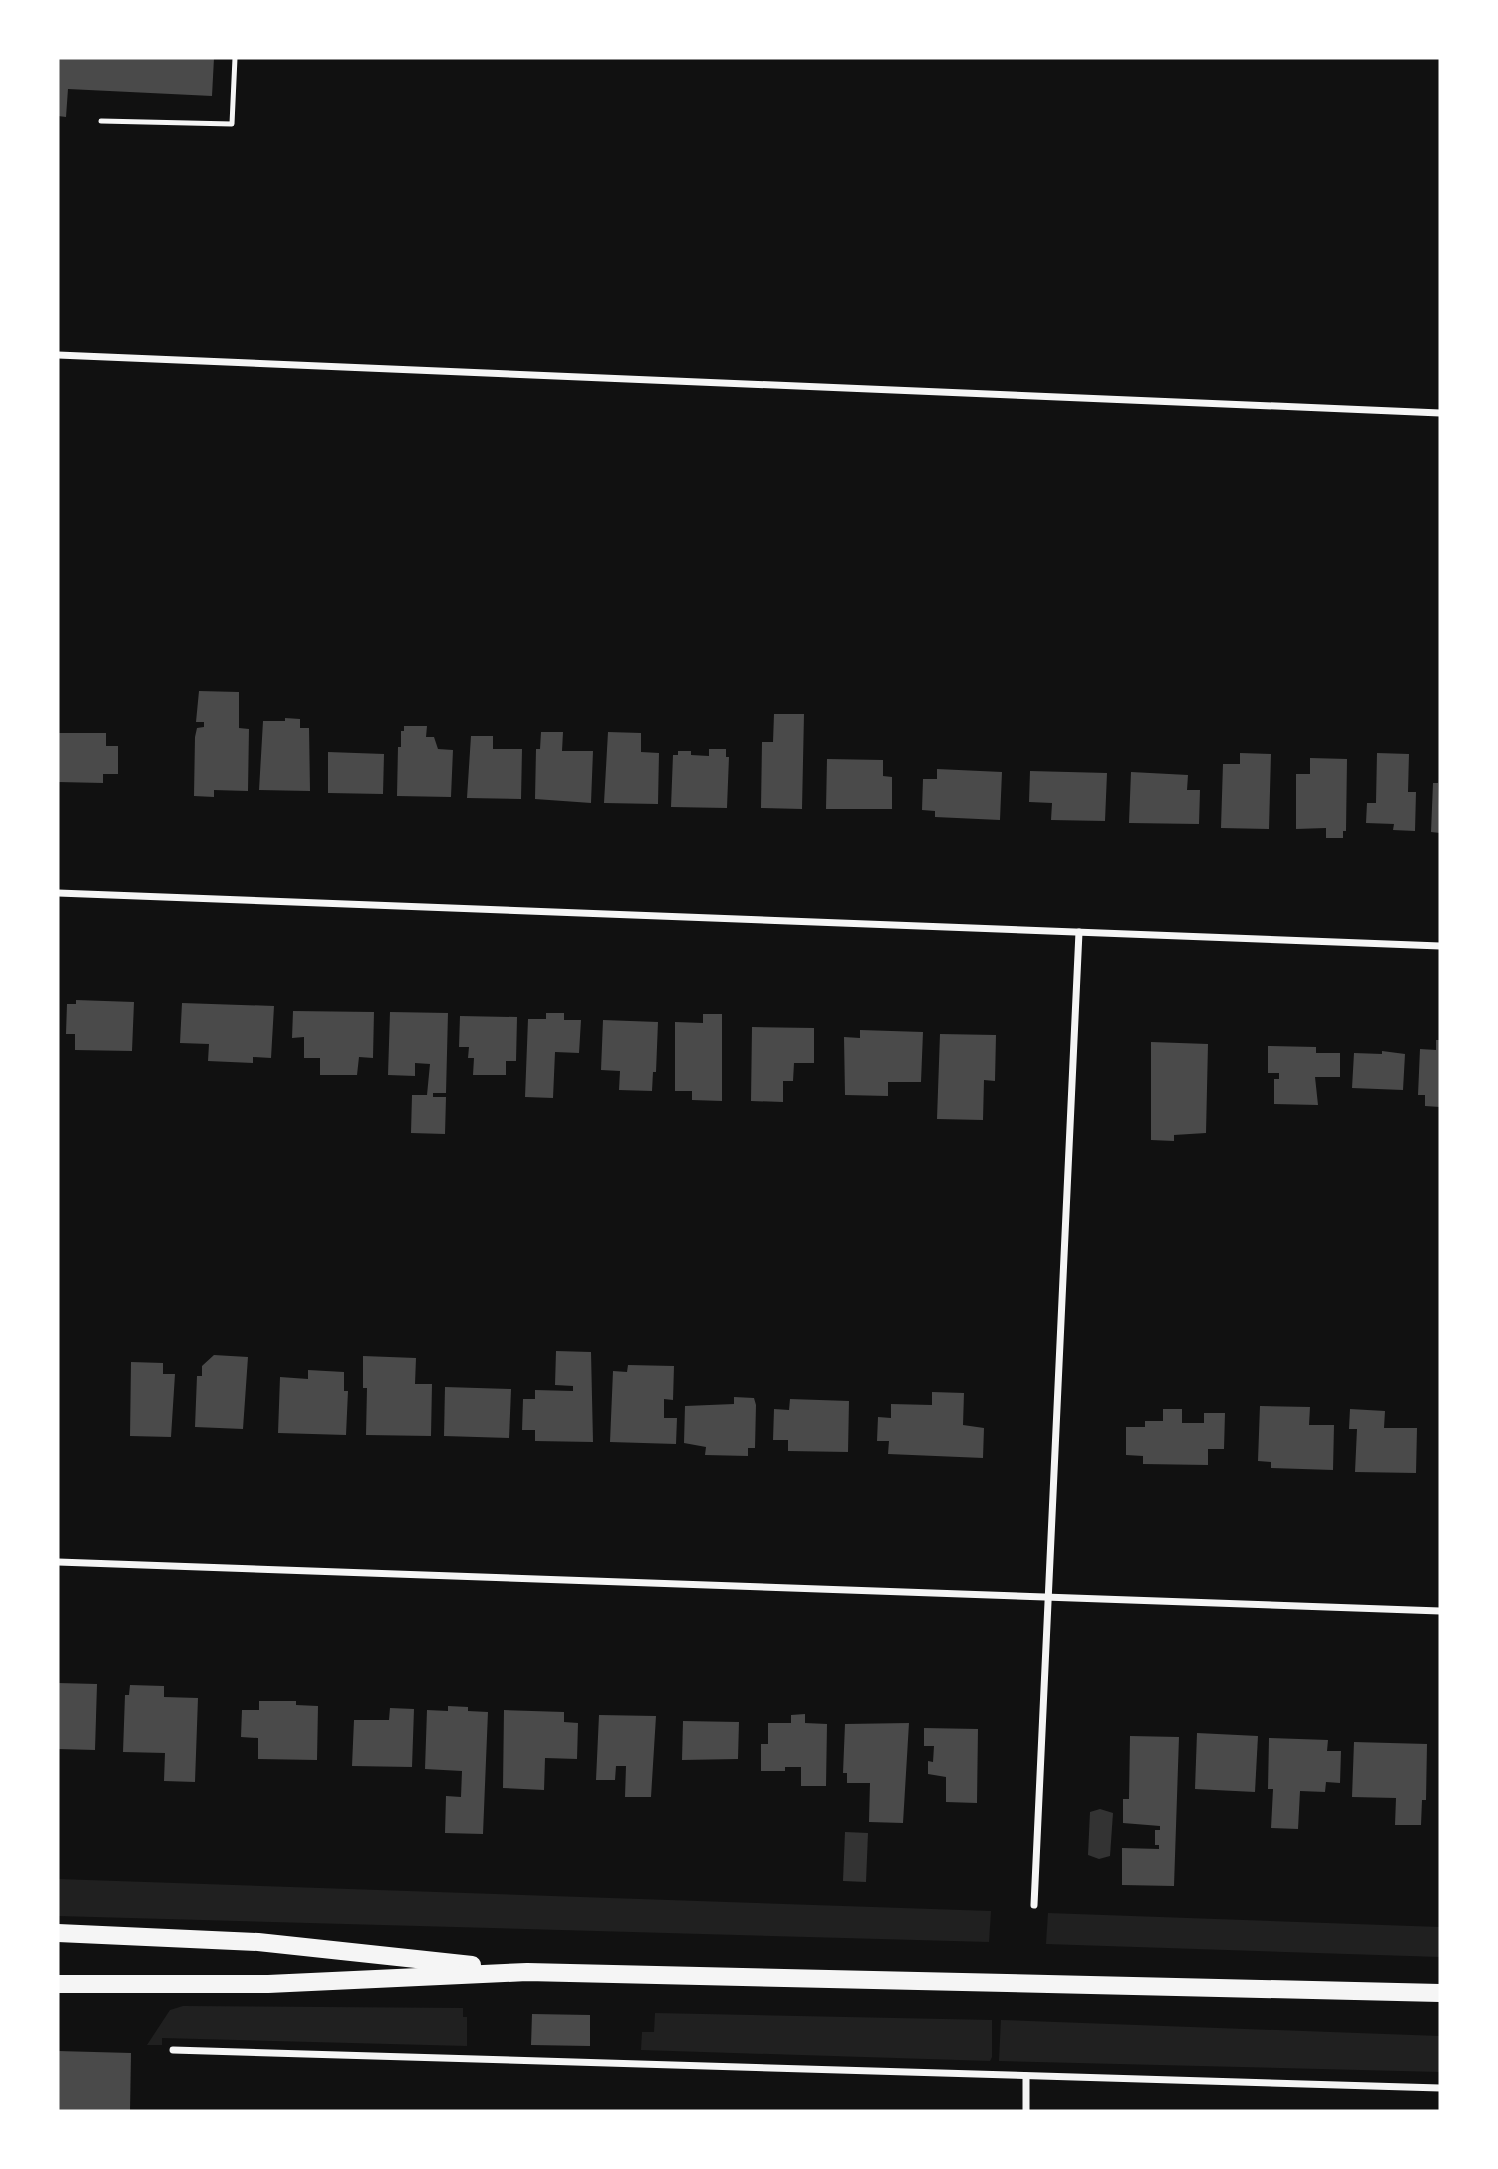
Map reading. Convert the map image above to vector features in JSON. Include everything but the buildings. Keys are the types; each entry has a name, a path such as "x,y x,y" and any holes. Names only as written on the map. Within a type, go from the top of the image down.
{"main road":[{"path":"58,1933 258,1942 527,1972"},
{"path":"58,1984 268,1984 527,1972 1440,1993"}],"street":[{"path":"58,355 1440,413"},
{"path":"58,893 1440,946"},
{"path":"1034,1905 1079,932"},
{"path":"58,1562 1440,1611"},
{"path":"173,2050 1440,2088"},
{"path":"1026,2076 1026,2111"}],"lane":[{"path":"101,121 232,124 235,58"}],"shaded area":[{"path":"1100,1809 1113,1813 1110,1856 1099,1859 1088,1855 1090,1812"},
{"path":"845,1832 868,1833 866,1882 843,1881"},
{"path":"58,1879 991,1911 989,1942 58,1916"},
{"path":"1048,1913 1440,1927 1440,1957 1046,1944"},
{"path":"183,2006 463,2008 463,2017 467,2017 467,2046 162,2038 162,2045 147,2045 170,2010"},
{"path":"655,2013 992,2020 992,2057 990,2061 641,2050 642,2032 654,2032"},
{"path":"1001,2020 1440,2036 1440,2072 999,2061"}]}
